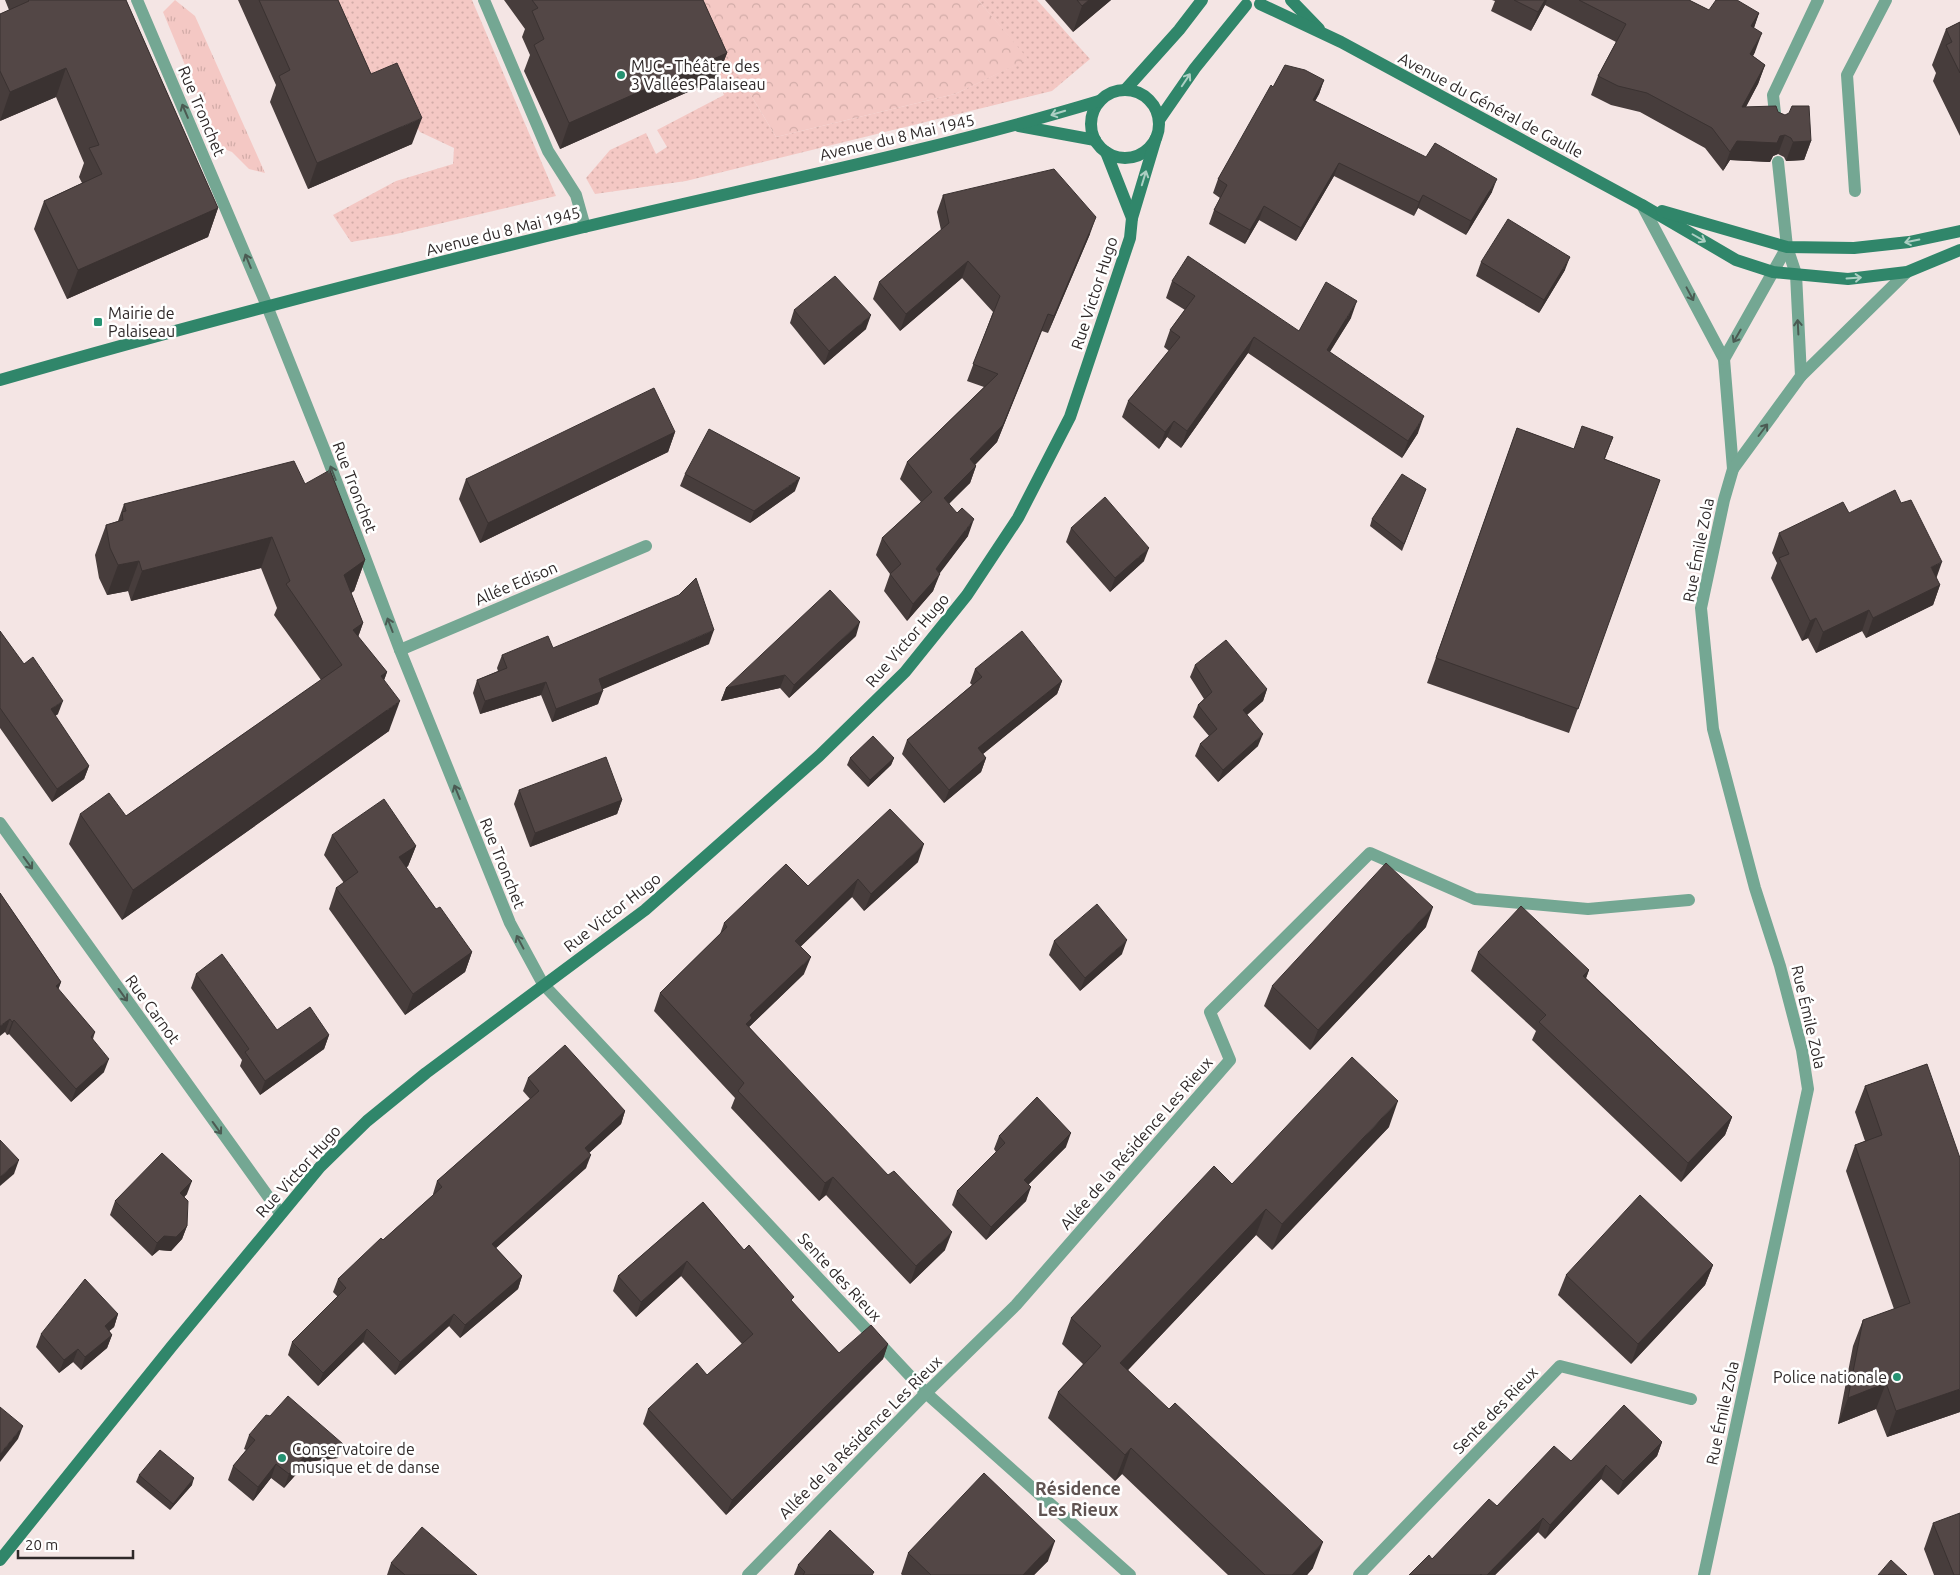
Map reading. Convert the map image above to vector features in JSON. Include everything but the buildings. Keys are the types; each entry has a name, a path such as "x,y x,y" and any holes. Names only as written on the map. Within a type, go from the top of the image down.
{"street":[{"name":"Rue Tronchet","path":"137,0 267,306 324,449 400,650 510,923 543,984"},
{"path":"484,0 548,151 576,194 585,227"},
{"path":"1126,89 1179,30 1202,0"},
{"name":"Avenue du Général de Gaulle","path":"1291,0 1324,34"},
{"path":"1777,126 1774,95 1818,0"},
{"path":"1855,191 1847,75 1886,0"},
{"path":"1159,120 1151,102 1135,91 1126,89 1116,91 1099,101 1091,120 1091,130 1095,140 1106,152 1117,157 1140,155 1149,148 1156,138 1159,120 1240,2 1265,2"},
{"name":"Avenue du Général de Gaulle","path":"1265,2 1642,205 1736,260 1774,272 1848,279 1907,272 1960,250"},
{"name":"Avenue du 8 Mai 1945","path":"0,380 267,306 585,227 1016,126 1099,101"},
{"name":"Avenue du 8 Mai 1945","path":"1016,126 1095,140"},
{"name":"Rue Victor Hugo","path":"0,1560 280,1213 320,1167 367,1121 460,1047 645,910 819,756 906,672 967,595 1018,518 1070,417 1130,238 1132,218 1156,138"},
{"name":"Rue Victor Hugo","path":"1106,152 1132,218"},
{"path":"1778,162 1787,247 1796,274 1801,376"},
{"path":"1642,205 1724,359 1734,469"},
{"name":"Avenue du Général de Gaulle","path":"1642,205 1787,247 1854,248 1909,242 1960,231"},
{"path":"1724,359 1787,247"},
{"path":"1734,469 1801,376 1907,272"},
{"name":"Rue Émile Zola","path":"1704,1575 1808,1089 1802,1050 1780,966 1755,888 1714,729 1702,608 1724,500 1734,469"},
{"name":"Allée Edison","path":"400,650 646,546"},
{"name":"Rue Carnot","path":"0,824 280,1213"},
{"name":"Allée de la Résidence Les Rieux","path":"748,1575 926,1393 1016,1305 1230,1060 1210,1012 1370,853 1475,899 1588,909 1689,900"},
{"name":"Sente des Rieux","path":"543,984 926,1393 1130,1575"},
{"name":"Sente des Rieux","path":"1358,1575 1560,1366 1691,1399"}],"green space":[{"path":"175,0 195,16 265,173 249,169 232,152 219,147 163,12"},
{"path":"320,0 472,0 556,196 392,235 351,242 333,215 396,181 453,164 454,148 420,132 388,86 362,96"},
{"path":"683,0 694,0 776,137 955,94 1028,59 978,0 1037,0 1090,59 1052,91 686,181 595,194 586,178 610,150 646,133 656,154 667,147 657,130 724,95"},
{"path":"694,0 978,0 1029,59 955,94 776,137"}],"place":[{"name":"MJC - Théâtre des 3 Vallées Palaiseau","path":"621,75"},
{"name":"Mairie de Palaiseau","path":"98,322"},
{"name":"Police nationale","path":"1897,1377"},
{"name":"Conservatoire de musique et de danse","path":"282,1458"}],"district":[{"name":"Résidence Les Rieux","path":"1078,1498"}]}
